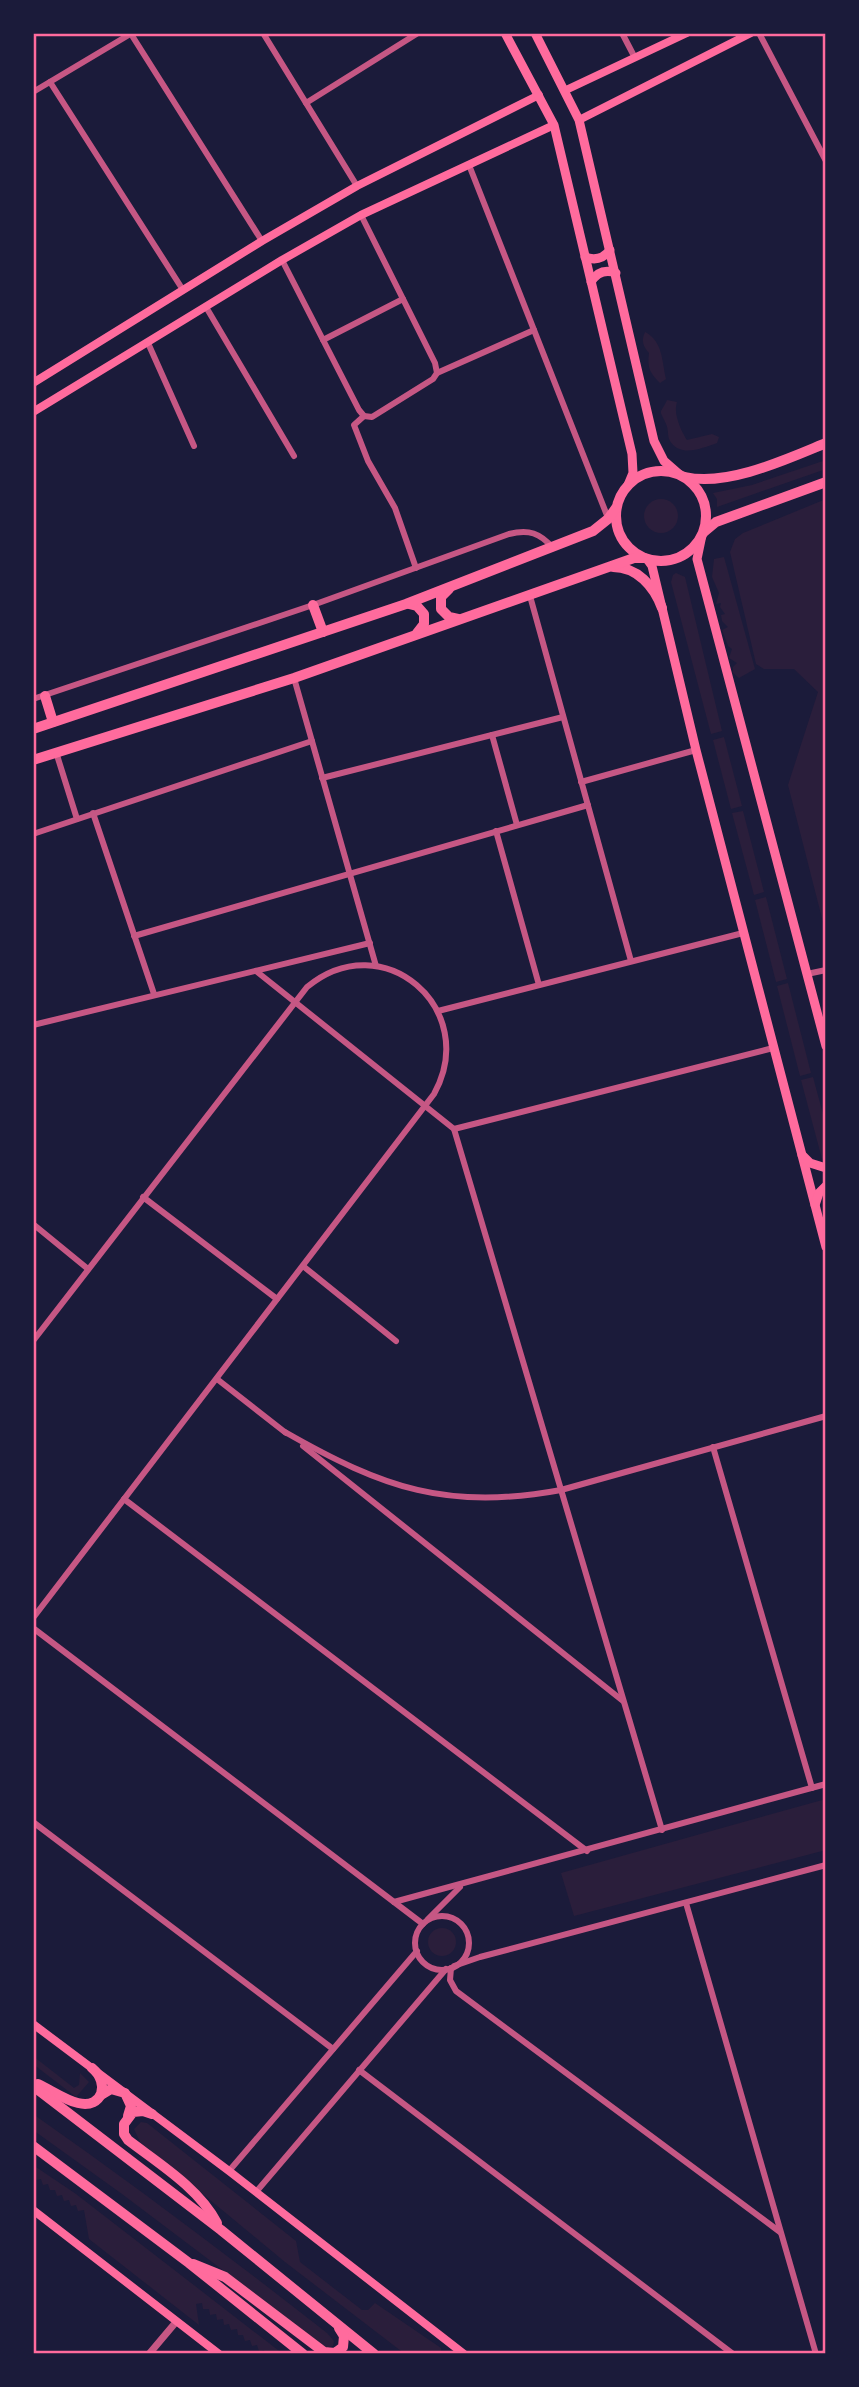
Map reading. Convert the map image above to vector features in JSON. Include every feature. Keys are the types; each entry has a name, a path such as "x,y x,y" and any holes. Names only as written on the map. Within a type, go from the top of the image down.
{"highway":[{"path":"33,729 406,604 553,548 593,531 608,519 628,485 647,473 669,472 703,479 735,475 826,443"},
{"path":"680,475 691,482 700,494 706,514 702,535"},
{"path":"33,760 294,678 634,558 673,560 695,546 716,522 826,482"},
{"path":"616,508 621,538 627,547 645,559"},
{"path":"602,569 622,567 633,572 652,587 662,608"},
{"path":"449,588 441,597 441,609 449,617 460,619"},
{"path":"406,604 416,606 424,614 422,628 414,634"},
{"path":"313,605 323,632"},
{"path":"45,696 53,722"},
{"path":"92,2068 102,2080 100,2096"},
{"path":"33,2084 78,2103 93,2102 111,2090 125,2093 131,2106 124,2129 128,2140 198,2198 215,2218 221,2230"},
{"path":"33,2084 221,2230 374,2354"},
{"path":"126,2119 138,2111 152,2114"},
{"path":"33,2146 189,2263 303,2354"},
{"path":"189,2263 225,2277 329,2354 339,2351 345,2342 342,2331 335,2324"}],"main road":[{"path":"505,33 554,125 633,458 633,473 628,485"},
{"path":"535,33 579,120 654,441 664,461 680,475"},
{"path":"566,90 687,33"},
{"path":"579,120 751,33"},
{"path":"33,383 262,241 357,186 539,95"},
{"path":"33,412 361,215 554,125"},
{"path":"585,257 602,258 610,250"},
{"path":"591,282 598,273 616,273"},
{"path":"702,535 697,559 826,1046"},
{"path":"645,559 652,566 696,750 826,1247"},
{"path":"801,1153 810,1163 826,1168"},
{"path":"814,1207 819,1193 826,1186"},
{"path":"33,2024 229,2171 464,2354"},
{"path":"33,2210 219,2354"}],"street":[{"path":"263,33 357,186"},
{"path":"306,103 418,33"},
{"path":"622,33 634,56"},
{"path":"759,33 826,161"},
{"path":"33,92 132,34 262,241"},
{"path":"50,82 183,290"},
{"path":"469,165 608,519"},
{"path":"361,215 435,363 437,373"},
{"path":"282,260 359,411 365,416 372,417 433,379 437,373 534,330"},
{"path":"323,340 402,299"},
{"path":"206,307 294,456"},
{"path":"148,343 194,446"},
{"path":"365,416 354,425 368,461 395,508 416,568"},
{"path":"33,699 313,605 520,531 539,535 553,548"},
{"path":"530,596 631,961"},
{"path":"294,678 376,966"},
{"path":"322,778 563,717"},
{"path":"492,735 517,825"},
{"path":"33,834 312,741"},
{"path":"581,782 696,750"},
{"path":"56,752 78,819"},
{"path":"134,936 588,804"},
{"path":"93,813 154,994"},
{"path":"496,831 540,985"},
{"path":"438,1011 743,933"},
{"path":"33,1025 370,943"},
{"path":"33,1341 293,1001 313,981 327,973 351,966 376,966 400,973 426,993 438,1011 446,1035 447,1056 439,1085 33,1618"},
{"path":"807,974 826,970"},
{"path":"256,971 454,1129 662,1830"},
{"path":"454,1129 773,1048"},
{"path":"143,1198 278,1299"},
{"path":"33,1224 88,1269"},
{"path":"303,1266 396,1340"},
{"path":"217,1379 624,1702"},
{"path":"285,1432 364,1474 414,1490 457,1497 495,1498 561,1490 826,1416"},
{"path":"713,1447 812,1787"},
{"path":"124,1499 587,1851"},
{"path":"33,1629 424,1923"},
{"path":"394,1902 826,1784"},
{"path":"33,1822 334,2049"},
{"path":"464,1884 443,1902 416,1936 420,1958 431,1967 450,1968 480,1957 826,1865"},
{"path":"686,1903 816,2354"},
{"path":"256,2192 359,2070 450,1968 466,1955 469,1939 467,1931 456,1919 440,1916 424,1923"},
{"path":"229,2171 417,1951"},
{"path":"450,1968 450,1980 456,1991 781,2233"},
{"path":"359,2070 733,2354"},
{"path":"149,2354 176,2322"}],"shaded area":[{"path":"645,332 655,341 661,352 666,379 660,383 649,366 649,353 643,341"},
{"path":"667,400 677,402 677,416 687,440 712,434 719,437 717,443 692,450 675,446 669,439 661,412"},
{"path":"826,460 826,469 717,507 717,499 713,493 752,485"},
{"path":"661,499 673,504 678,516 673,528 661,533 649,528 644,516 649,504"},
{"path":"826,499 826,934 788,785 818,692 794,669 764,669 756,664 730,552 735,539 743,533"},
{"path":"724,557 755,669 739,678 733,673 733,667 737,663 729,658 732,649 728,646 722,630 728,627 722,621 721,615 725,614 720,607 721,603 716,604 719,593 712,577 714,559"},
{"path":"676,573 685,577 722,731 711,734 671,582"},
{"path":"724,737 742,806 731,809 713,740"},
{"path":"743,811 764,892 754,895 732,813"},
{"path":"766,897 787,979 776,982 755,900"},
{"path":"788,983 811,1073 800,1076 777,986"},
{"path":"813,1077 826,1125 826,1158 822,1159 801,1080"},
{"path":"826,1799 826,1850 574,1916 561,1873"},
{"path":"442,1928 452,1932 456,1942 452,1952 442,1956 432,1952 428,1942 432,1932"},
{"path":"33,2056 74,2088 79,2085 80,2073 89,2082 76,2097 33,2064"},
{"path":"33,2114 145,2194 291,2305 327,2333 334,2341 333,2346 327,2348 322,2345 33,2130"},
{"path":"141,2122 147,2123 296,2241 300,2262 362,2310 368,2310 375,2303 441,2348 441,2354 405,2354 285,2262 140,2142 134,2129"},
{"path":"33,2165 76,2194 283,2354 265,2354 264,2350 259,2351 257,2345 252,2346 250,2340 245,2341 243,2335 238,2335 237,2329 231,2330 229,2324 224,2325 223,2319 217,2320 216,2314 210,2315 209,2309 203,2309 202,2303 196,2304 199,2325 89,2239 84,2210 78,2211 76,2205 71,2206 69,2200 64,2201 62,2195 57,2196 55,2190 50,2190 48,2184 43,2185 41,2179 36,2180"}]}
